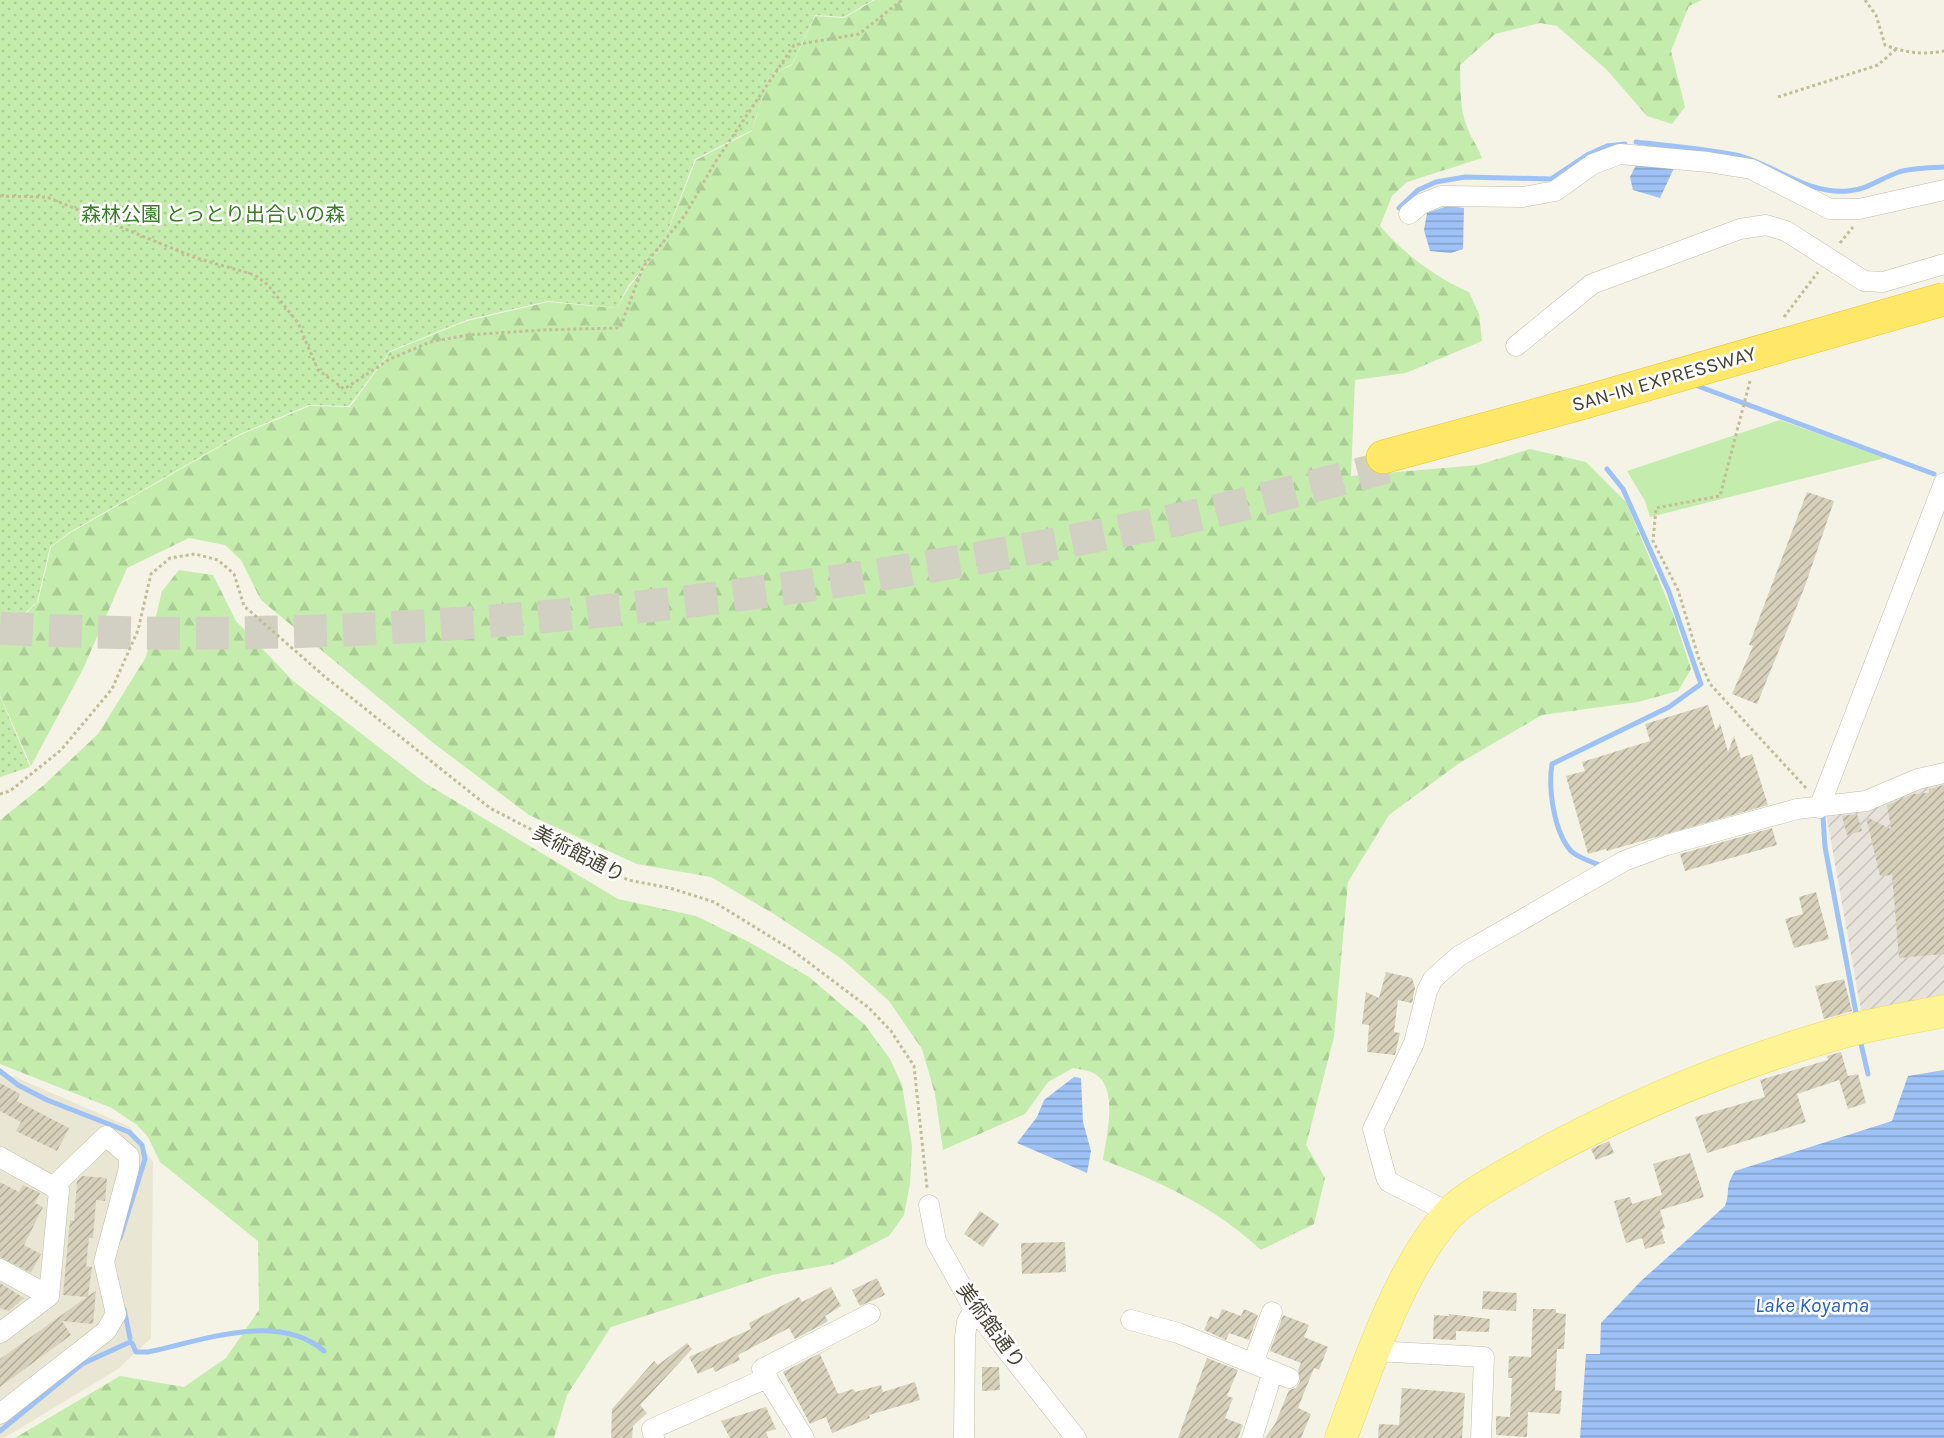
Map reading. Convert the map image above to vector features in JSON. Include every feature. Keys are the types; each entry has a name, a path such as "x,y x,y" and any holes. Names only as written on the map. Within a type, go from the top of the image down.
{"highway":[{"name":"SAN-IN EXPRESSWAY","path":"1587,407 1944,299"},
{"name":"SAN-IN EXPRESSWAY","path":"1385,462 1944,312"}],"main road":[{"path":"1341,1438 1395,1301 1428,1244 1450,1213 1506,1175 1594,1126 1713,1077 1834,1035 1944,1011"}],"street":[{"path":"1409,214 1421,204 1441,196 1523,197 1555,191 1593,164 1620,154 1708,162 1751,169 1830,209 1859,209 1944,190"},
{"path":"1516,346 1592,284 1740,229 1766,225 1786,231 1864,281 1883,282 1944,264"},
{"path":"1819,807 1944,483"},
{"path":"1450,1213 1389,1182 1373,1128 1414,1043 1427,990 1433,979 1459,956 1624,861 1667,845 1797,809 1866,801 1918,778 1944,773"},
{"path":"0,1414 106,1331 116,1314 104,1262 129,1168 129,1156 106,1136 53,1187"},
{"path":"0,1158 59,1190 49,1296 0,1334"},
{"name":"美術館通り","path":"929,1205 936,1241 974,1309 1076,1438"},
{"path":"0,1269 49,1296"},
{"path":"964,1438 964,1337 967,1322 974,1309"},
{"path":"1253,1364 1272,1312"},
{"path":"804,1438 762,1369 870,1314"},
{"path":"1131,1320 1178,1334 1281,1375 1252,1438"},
{"path":"1375,1351 1484,1357 1481,1438"},
{"path":"650,1435 767,1378"}],"path":[{"path":"0,196 47,197 196,258 255,275 268,285 298,323 318,370 344,389 390,359 430,342 468,335 520,331 620,328 643,267 685,215 714,164 794,45 859,34 902,0"},
{"path":"1865,0 1876,15 1885,45 1922,53 1944,51"},
{"path":"1778,97 1878,65 1896,49"},
{"path":"1783,319 1857,223 1859,209"},
{"path":"1751,377 1720,496 1656,508 1653,541 1678,590 1699,659 1710,684 1807,789 1819,807"},
{"name":"美術館通り","path":"0,794 10,791 61,750 112,689 138,630 151,574 170,558 195,554 218,560 234,574 244,606 324,676 490,808 628,880 670,888 714,902 792,950 869,1008 891,1032 914,1066 929,1205"}],"shaded area":[{"path":"1944,776 1944,996 1861,1011 1826,813"},
{"path":"0,1074 15,1077 130,1127 153,1162 151,1338 118,1369 4,1438 0,1438"}],"green space":[{"name":"森林公園 とっとり出合いの森","path":"0,0 873,0 844,17 815,15 792,64 769,76 752,130 695,159 661,248 628,286 617,308 548,301 466,320 390,351 349,406 309,405 240,434 70,532 50,547 37,602 0,636"},
{"path":"875,0 1702,0 1689,6 1671,51 1685,107 1672,124 1647,116 1607,70 1557,26 1540,23 1495,34 1460,65 1464,119 1482,158 1407,182 1392,196 1380,226 1421,264 1469,292 1479,314 1482,341 1406,373 1355,380 1351,476 1478,465 1530,449 1586,462 1626,502 1673,614 1691,669 1678,691 1638,702 1542,715 1458,764 1389,815 1348,882 1334,1037 1306,1145 1325,1178 1314,1224 1261,1250 1206,1208 1167,1187 1103,1160 1109,1099 1106,1087 1100,1078 1089,1071 1073,1068 1048,1082 1025,1114 943,1150 935,1094 922,1049 889,1001 842,959 774,914 711,877 637,864 529,815 432,742 261,600 241,560 225,545 189,538 127,568 83,669 31,766 0,695 0,637 38,602 51,547 70,533 240,435 310,406 350,407 390,352 467,321 548,302 617,308 629,287 661,248 696,160 752,131 769,76 792,65 815,16 844,18"},
{"path":"1780,420 1885,458 1650,517 1645,501 1627,471"},
{"path":"179,570 213,575 236,621 292,680 425,783 618,899 696,916 749,942 809,977 865,1025 890,1059 902,1085 912,1146 910,1184 904,1215 889,1236 834,1264 772,1275 611,1327 567,1395 554,1438 15,1438 120,1376 184,1387 226,1358 259,1310 258,1241 160,1162 148,1137 137,1125 112,1108 0,1064 0,820 44,785 98,734 146,657 162,591"},
{"path":"0,696 30,767 0,777"}],"water":[{"path":"1636,165 1674,168 1660,198 1633,190 1630,177"},
{"path":"1447,206 1464,208 1463,249 1451,253 1430,251 1424,230 1427,213"},
{"name":"Lake Koyama","path":"1944,1070 1944,1438 1580,1438 1586,1354 1600,1354 1601,1323 1642,1280 1725,1206 1730,1181 1735,1171 1892,1121 1908,1076"},
{"path":"1074,1077 1081,1078 1083,1122 1091,1151 1087,1173 1017,1143 1037,1117 1044,1100"}],"building":[{"path":"1807,492 1834,501 1805,586 1757,704 1732,694 1753,646 1749,645"},
{"path":"1708,705 1716,731 1720,723 1728,752 1734,736 1741,758 1752,754 1768,805 1607,851 1606,849 1588,854 1566,776 1585,771 1582,762 1650,741 1645,724"},
{"path":"1944,785 1944,954 1899,958 1892,875 1880,876 1866,817 1891,829 1887,805 1913,794 1929,793 1929,789"},
{"path":"1857,814 1862,831 1847,835 1842,816"},
{"path":"1772,828 1777,845 1685,871 1680,854"},
{"path":"1816,892 1829,939 1794,948 1785,919 1803,914 1799,897"},
{"path":"1386,972 1412,978 1415,988 1412,1003 1398,1000 1394,1032 1400,1033 1395,1055 1367,1052 1369,1025 1362,1024 1366,992 1379,998"},
{"path":"1844,979 1852,1011 1824,1019 1815,986"},
{"path":"1841,1052 1848,1076 1858,1074 1866,1103 1848,1109 1839,1080 1797,1094 1806,1122 1707,1153 1695,1117 1765,1097 1760,1080 1828,1060 1827,1056"},
{"path":"0,1083 20,1094 17,1101 69,1128 57,1151 16,1131 21,1122 0,1111"},
{"path":"1609,1141 1614,1153 1596,1160 1591,1149"},
{"path":"1690,1153 1704,1197 1660,1210 1665,1228 1661,1230 1665,1243 1645,1249 1642,1238 1626,1243 1614,1201 1630,1197 1632,1204 1662,1195 1653,1164"},
{"path":"82,1176 107,1178 105,1201 96,1200 93,1238 89,1238 86,1266 92,1267 88,1296 96,1291 93,1324 62,1321 71,1335 0,1387 0,1359 87,1297 63,1295 70,1220 74,1221 77,1181"},
{"path":"0,1182 19,1192 23,1185 40,1193 35,1203 43,1207 24,1245 41,1254 31,1273 0,1257"},
{"path":"980,1211 999,1224 983,1247 964,1234"},
{"path":"1065,1242 1066,1272 1022,1274 1021,1243"},
{"path":"877,1278 885,1295 860,1306 852,1290"},
{"path":"0,1283 24,1298 9,1311 0,1308"},
{"path":"831,1287 841,1306 825,1316 828,1321 825,1323 795,1339 789,1328 738,1355 740,1360 715,1372 713,1367 698,1374 689,1357 751,1329 749,1323 799,1297 802,1302"},
{"path":"1483,1291 1517,1293 1516,1311 1482,1309"},
{"path":"1222,1309 1241,1316 1244,1309 1258,1315 1249,1340 1229,1333 1226,1340 1204,1330 1210,1316 1218,1319"},
{"path":"1533,1309 1556,1309 1556,1313 1566,1314 1564,1349 1557,1349 1555,1390 1562,1391 1560,1414 1528,1412 1527,1437 1496,1435 1496,1416 1510,1417 1512,1378 1508,1378 1509,1356 1531,1357"},
{"path":"1449,1314 1490,1319 1489,1332 1456,1331 1456,1340 1433,1339 1434,1315 1449,1316"},
{"path":"1283,1315 1309,1325 1304,1337 1328,1347 1319,1370 1314,1368 1298,1408 1311,1414 1301,1438 1265,1438 1275,1424 1289,1390 1296,1388 1300,1382 1298,1370 1301,1363 1270,1351"},
{"path":"687,1343 692,1349 640,1405 647,1413 633,1426 632,1438 611,1438 612,1409 654,1361 658,1365"},
{"path":"834,1346 820,1354 838,1394 853,1389 855,1392 881,1385 883,1392 915,1382 920,1400 869,1415 870,1418 832,1433 826,1417 810,1424 783,1372"},
{"path":"1207,1358 1238,1370 1227,1396 1233,1398 1225,1418 1243,1425 1238,1438 1178,1438"},
{"path":"982,1367 999,1367 1000,1390 982,1391"},
{"path":"1402,1388 1465,1393 1462,1438 1378,1438 1379,1424 1399,1425"},
{"path":"766,1407 776,1429 766,1432 768,1438 730,1438 721,1421"}],"waterway":[{"path":"1636,142 1736,155 1805,184 1833,191 1861,188 1904,171 1944,167"},
{"path":"1399,208 1418,190 1436,182 1465,177 1551,179 1587,155 1607,146 1625,144"},
{"path":"1695,385 1934,474"},
{"path":"1601,866 1571,851 1560,833 1552,798 1552,764 1669,707 1701,684 1669,592 1623,489 1607,469"},
{"path":"1823,817 1825,847 1856,1013"},
{"path":"1861,1044 1868,1074"},
{"path":"0,1071 18,1085 47,1100 129,1132 142,1145 145,1159 120,1238"},
{"path":"124,1309 130,1338"},
{"path":"132,1343 136,1352 148,1352 215,1336 262,1331 285,1333 305,1339 324,1351"},
{"path":"0,1431 82,1364 130,1342"}],"tunnel":[{"path":"0,628 148,633 295,632 443,625 590,612 738,595 884,574 1030,549 1202,514 1387,467"}]}
